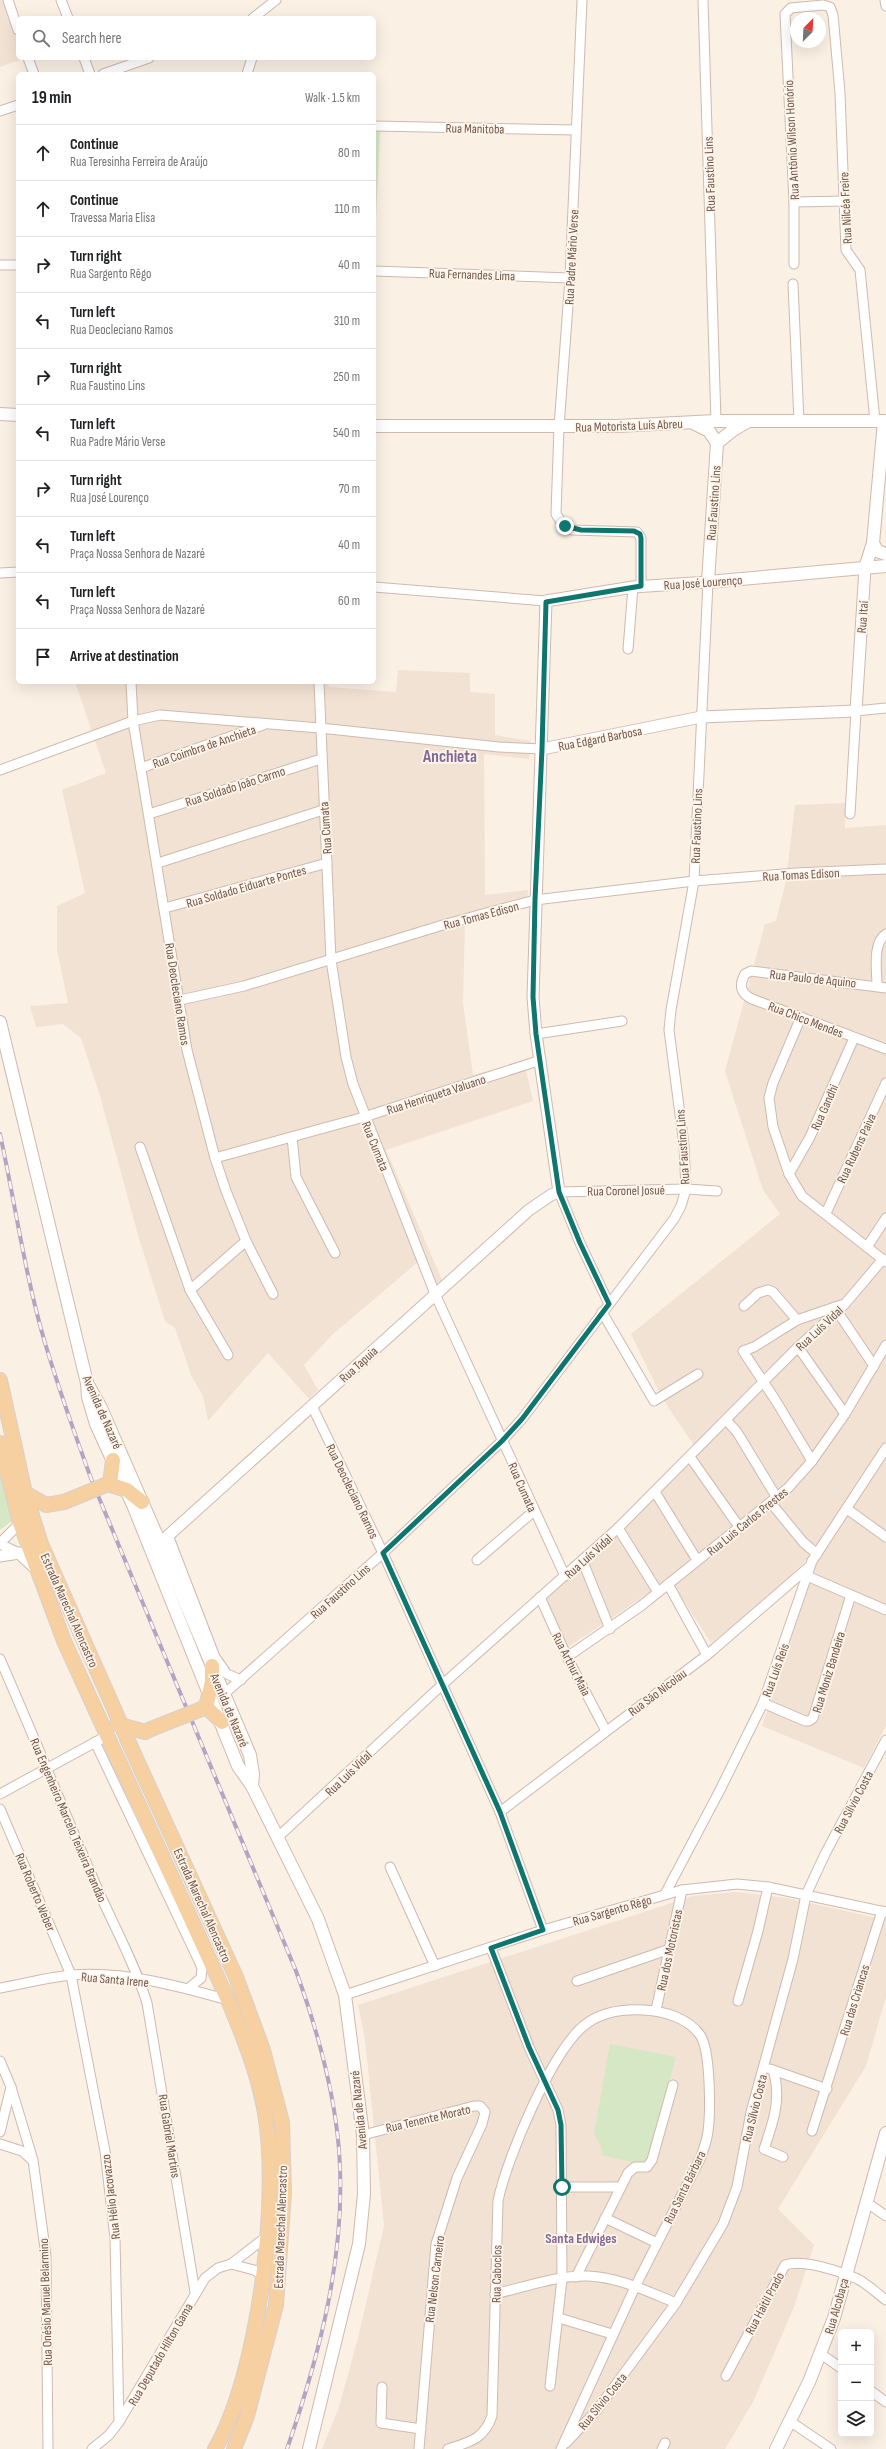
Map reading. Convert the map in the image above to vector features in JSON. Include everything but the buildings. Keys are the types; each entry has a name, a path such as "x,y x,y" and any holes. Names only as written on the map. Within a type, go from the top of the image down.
{"main road":[{"path":"0,414 16,415"},
{"name":"Rua Motorista Luís Abreu","path":"376,426 559,427 716,421 882,421"},
{"name":"Rua Itaí","path":"865,568 873,543 882,421"},
{"path":"693,423 709,431 716,443 733,430 748,422"},
{"name":"Rua Faustino Lins","path":"708,582 716,443"},
{"path":"873,543 877,552 886,554"},
{"name":"Rua José Lourenço","path":"708,582 886,566"},
{"name":"Avenida de Nazaré","path":"0,1022 87,1383 88,1397 96,1424 127,1490 217,1694 250,1755 253,1774 252,1786"},
{"name":"Estrada Marechal Alencastro","path":"0,1380 25,1493 41,1544 134,1754 236,1978 265,2057 282,2122 284,2193 282,2242 276,2305 247,2416 234,2449"},
{"name":"Avenida de Nazaré","path":"87,1383 97,1398 142,1502 164,1539 212,1666"},
{"name":"Estrada Marechal Alencastro","path":"0,1443 20,1524 64,1641 92,1702 101,1739 228,2000 254,2067 265,2111 269,2172 263,2276 254,2333 238,2392 230,2418 215,2449"},
{"path":"109,1484 113,1460"},
{"path":"25,1493 46,1505 64,1502 109,1484 127,1490 142,1502"},
{"path":"92,1702 107,1718 122,1726 148,1730 205,1708 217,1694 212,1666"},
{"name":"Avenida de Nazaré","path":"217,1694 222,1722 238,1766 252,1786 318,1919 345,1995 363,2135 364,2194 359,2244 309,2449"},
{"path":"205,1708 222,1722"},
{"path":"134,1754 148,1730"},
{"name":"Rua Alcobaça","path":"776,2449 791,2422 821,2354 866,2202 884,2148 886,2133"},
{"path":"266,2240 272,2251 278,2249 282,2242"}],"street":[{"path":"8,0 16,24"},
{"path":"61,0 67,16"},
{"path":"259,16 276,0"},
{"name":"Rua Padre Mário Verse","path":"582,0 575,130 570,278 559,427 556,514 563,525 572,530 637,532 641,538 637,587"},
{"name":"Rua Faustino Lins","path":"703,0 716,421"},
{"path":"885,0 886,6"},
{"name":"Rua Antônio Wilson Honório","path":"794,264 794,202 785,17 786,11 791,8 823,5 830,7 833,15"},
{"name":"Rua Nilcéa Freire","path":"833,15 840,93 846,250 860,270 882,421"},
{"path":"29,60 33,72"},
{"path":"85,60 89,72"},
{"path":"108,72 143,60"},
{"path":"248,72 251,60"},
{"path":"0,111 16,106"},
{"name":"Rua Manitoba","path":"376,126 575,130"},
{"path":"794,202 845,200"},
{"path":"0,265 16,265"},
{"name":"Rua Fernandes Lima","path":"376,271 570,278"},
{"path":"793,284 799,422"},
{"name":"Rua Itaí","path":"850,814 865,568"},
{"path":"0,573 16,572"},
{"name":"Rua Faustino Lins","path":"217,1694 241,1680 383,1553 502,1441 522,1419 674,1218 681,1206 686,1189 684,1146 669,1030 671,1010 694,881 708,582"},
{"name":"Rua José Lourenço","path":"376,587 546,602 637,587 708,582"},
{"path":"628,649 637,587"},
{"path":"546,602 542,749 535,900 533,997 536,1034 541,1060 559,1192 577,1236 609,1304"},
{"name":"Rua Deocleciano Ramos","path":"131,684 133,721 158,863 187,1050 215,1158 246,1241 273,1294"},
{"name":"Rua Cumata","path":"319,684 323,810 331,960 346,1057 364,1117 435,1294 565,1576"},
{"name":"Rua Edgard Barbosa","path":"0,770 133,721 160,715 320,728 486,746 542,749 701,717 856,711 886,708"},
{"name":"Rua Coimbra de Anchieta","path":"141,768 267,724"},
{"name":"Rua Soldado João Carmo","path":"149,814 321,758"},
{"path":"158,863 323,810"},
{"name":"Rua Soldado Eiduarte Pontes","path":"165,908 327,863"},
{"name":"Rua Tomas Edison","path":"180,1000 244,986 446,924 535,900 694,881 796,873 886,870"},
{"path":"882,987 878,948 881,939 886,934"},
{"name":"Rua Paulo de Aquino","path":"743,977 747,972 751,971 882,987"},
{"name":"Rua Chico Mendes","path":"743,977 740,987 746,996 886,1049"},
{"path":"801,1016 773,1083 769,1098 769,1110 773,1127 789,1174 802,1196 826,1213 884,1260"},
{"path":"536,1034 622,1020"},
{"name":"Rua Gandhi","path":"789,1174 810,1137 854,1038"},
{"name":"Rua Henriqueta Valuano","path":"215,1158 364,1117 541,1060"},
{"name":"Rua Rubens Paiva","path":"826,1213 886,1083"},
{"path":"292,1137 296,1177 335,1253"},
{"path":"140,1147 190,1290 228,1354"},
{"name":"Rua Coronel Josué","path":"559,1192 686,1189 717,1191"},
{"name":"Rua Tapuia","path":"164,1539 529,1210 551,1194 559,1192"},
{"path":"867,1247 886,1218"},
{"path":"190,1290 246,1241"},
{"name":"Rua Luís Vidal","path":"278,1837 443,1684 540,1597 583,1562 726,1421 798,1347 844,1305 884,1260"},
{"path":"744,1306 758,1293 768,1290 773,1292 797,1320"},
{"path":"812,1461 764,1382 743,1351 754,1347 797,1320 844,1305"},
{"path":"837,1311 874,1366"},
{"path":"602,1312 654,1401 698,1374"},
{"name":"Rua Luis Carlos Prestes","path":"567,1657 610,1629 774,1500 812,1461 845,1414 886,1346"},
{"path":"798,1347 845,1414"},
{"name":"Rua Deocleciano Ramos","path":"312,1406 383,1553 500,1812 543,1930"},
{"path":"726,1421 737,1432 774,1500 803,1542 817,1554"},
{"name":"Rua Luís Reis","path":"665,1894 720,1790 763,1703 810,1566 847,1509 882,1463 886,1448"},
{"path":"690,1457 740,1528"},
{"path":"655,1492 697,1560"},
{"path":"847,1509 886,1536"},
{"path":"478,1560 534,1511"},
{"path":"20,1524 0,1543 19,1553 36,1569"},
{"path":"618,1528 658,1592"},
{"name":"Avenida de Nazaré","path":"164,1539 215,1657 227,1674 241,1680"},
{"path":"0,1556 19,1553"},
{"path":"583,1562 610,1629"},
{"name":"Rua São Nicolau","path":"500,1812 562,1767 606,1731 707,1655 810,1566"},
{"path":"807,1576 886,1610"},
{"path":"668,1584 707,1655"},
{"name":"Rua Moniz Bandeira","path":"763,1703 805,1721 809,1721 813,1718 851,1596"},
{"name":"Rua Arthur Maia","path":"540,1597 567,1657 606,1731"},
{"name":"Rua Engenheiro Marcelo Teixeira Brandão","path":"0,1660 48,1768 95,1884 140,1980"},
{"path":"0,1794 101,1739 202,1968 201,1978 188,1989"},
{"name":"Rua Sílvio Costa","path":"562,2447 597,2410 676,2303 723,2224 731,2206 764,2067 793,1959 806,1895 825,1854 886,1740"},
{"name":"Rua Roberto Weber","path":"0,1808 71,1975"},
{"path":"390,1867 435,1966"},
{"name":"Rua Sargento Rêgo","path":"345,1995 543,1930 682,1890 737,1884 768,1887 884,1912"},
{"path":"738,2001 758,1931 768,1887"},
{"name":"Rua dos Motoristas","path":"656,2010 682,1890"},
{"name":"Rua das Criancas","path":"812,2131 884,1912"},
{"path":"491,1948 544,2083 553,2097 561,2125 562,2279 559,2318 550,2386"},
{"path":"577,1981 670,1949"},
{"name":"Rua Santa Irene","path":"0,1988 71,1975 91,1974 140,1980 188,1989 228,2000"},
{"name":"Rua Hélio Jacovazzo","path":"71,1975 105,2151 115,2238 120,2422"},
{"name":"Rua Gabriel Martins","path":"140,1980 152,2023 196,2292"},
{"name":"Rua Santa Bárbara","path":"544,2083 573,2036 586,2024 605,2014 637,2010 656,2010 690,2024 701,2036 705,2047 708,2066 710,2117 707,2137 701,2157 612,2334 562,2447"},
{"name":"Rua Onésio Manuel Belarmino","path":"0,2061 11,2087 33,2160 46,2256 48,2449"},
{"path":"764,2067 827,2089"},
{"path":"773,2070 778,2084 777,2104 774,2119 764,2149 783,2157"},
{"name":"Rua Caboclos","path":"448,2449 480,2436 488,2428 492,2416 498,2201 502,2181 511,2154 544,2083"},
{"path":"576,2277 631,2170 646,2167 652,2160 673,2085"},
{"path":"0,2132 11,2087"},
{"name":"Rua Tenente Morato","path":"363,2135 474,2106 484,2108 484,2118"},
{"name":"Rua Nelson Carneiro","path":"419,2449 436,2244 457,2178 484,2118"},
{"path":"0,2144 17,2149 33,2160"},
{"path":"562,2187 621,2187"},
{"path":"866,2202 886,2216"},
{"path":"605,2218 657,2243"},
{"name":"Rua Deputado Hilton Gama","path":"92,2449 109,2435 120,2422 196,2292 211,2273 231,2264 266,2240"},
{"name":"Rua Haitil Prado","path":"726,2376 785,2264 794,2262 805,2263 845,2275"},
{"path":"231,2264 254,2270 263,2276"},
{"path":"845,2275 855,2277 886,2300"},
{"path":"495,2294 562,2279 576,2277 601,2278 635,2287 676,2303"},
{"path":"559,2318 612,2334"},
{"path":"821,2354 838,2366"},
{"path":"382,2387 381,2423 421,2429"},
{"path":"874,2393 886,2402"},
{"path":"791,2422 831,2449"}],"shaded area":[{"path":"0,0 3,0 16,37 16,60 20,60 0,67"},
{"path":"398,670 470,673 470,692 495,694 495,735 531,741 529,759 484,754 485,895 528,890 527,908 465,924 463,1003 473,1075 524,1061 533,1101 386,1150 442,1280 429,1290 418,1262 333,1334 304,1365 318,1390 309,1399 268,1353 208,1421 203,1396 192,1377 175,1328 165,1321 140,1242 100,1096 81,1038 63,1024 36,1027 30,1006 68,1003 57,950 57,906 85,893 62,790 106,773 76,684 328,684 329,687 396,692"},
{"path":"845,803 845,828 886,825 886,1726 864,1768 762,1726 815,1565 806,1560 772,1595 711,1643 670,1579 568,1647 546,1599 585,1566 699,1453 662,1398 631,1334 780,1214 763,1190 725,1071 765,924 776,921 786,881 795,805"},
{"path":"736,1892 787,1898 886,1920 886,1997 866,2066 778,2209 814,2245 794,2307 753,2402 725,2449 322,2449 339,2407 358,2338 384,2226 365,2039 358,2005 693,1896"}],"green space":[{"path":"376,131 380,131 376,220"},
{"path":"0,1471 12,1521 0,1530"},
{"path":"610,2044 676,2057 646,2162 632,2162 602,2155 601,2146 594,2134"}],"railway":[{"path":"0,1134 38,1317 50,1360 73,1429 92,1481 296,1971 318,2037 329,2081 337,2127 339,2150 339,2226 335,2264 320,2339 287,2449"}],"district":[{"name":"Anchieta","path":"450,756"},
{"name":"Santa Edwiges","path":"581,2238"}],"route":[{"path":"562,2187 561,2125 558,2110 553,2097 544,2083 529,2047 491,1948 543,1930 500,1812 383,1553 502,1441 522,1419 609,1304 580,1243 559,1192 541,1060 536,1034 533,997 535,900 542,749 546,602 641,586 641,538 640,534 634,531 572,530 565,526"}]}
